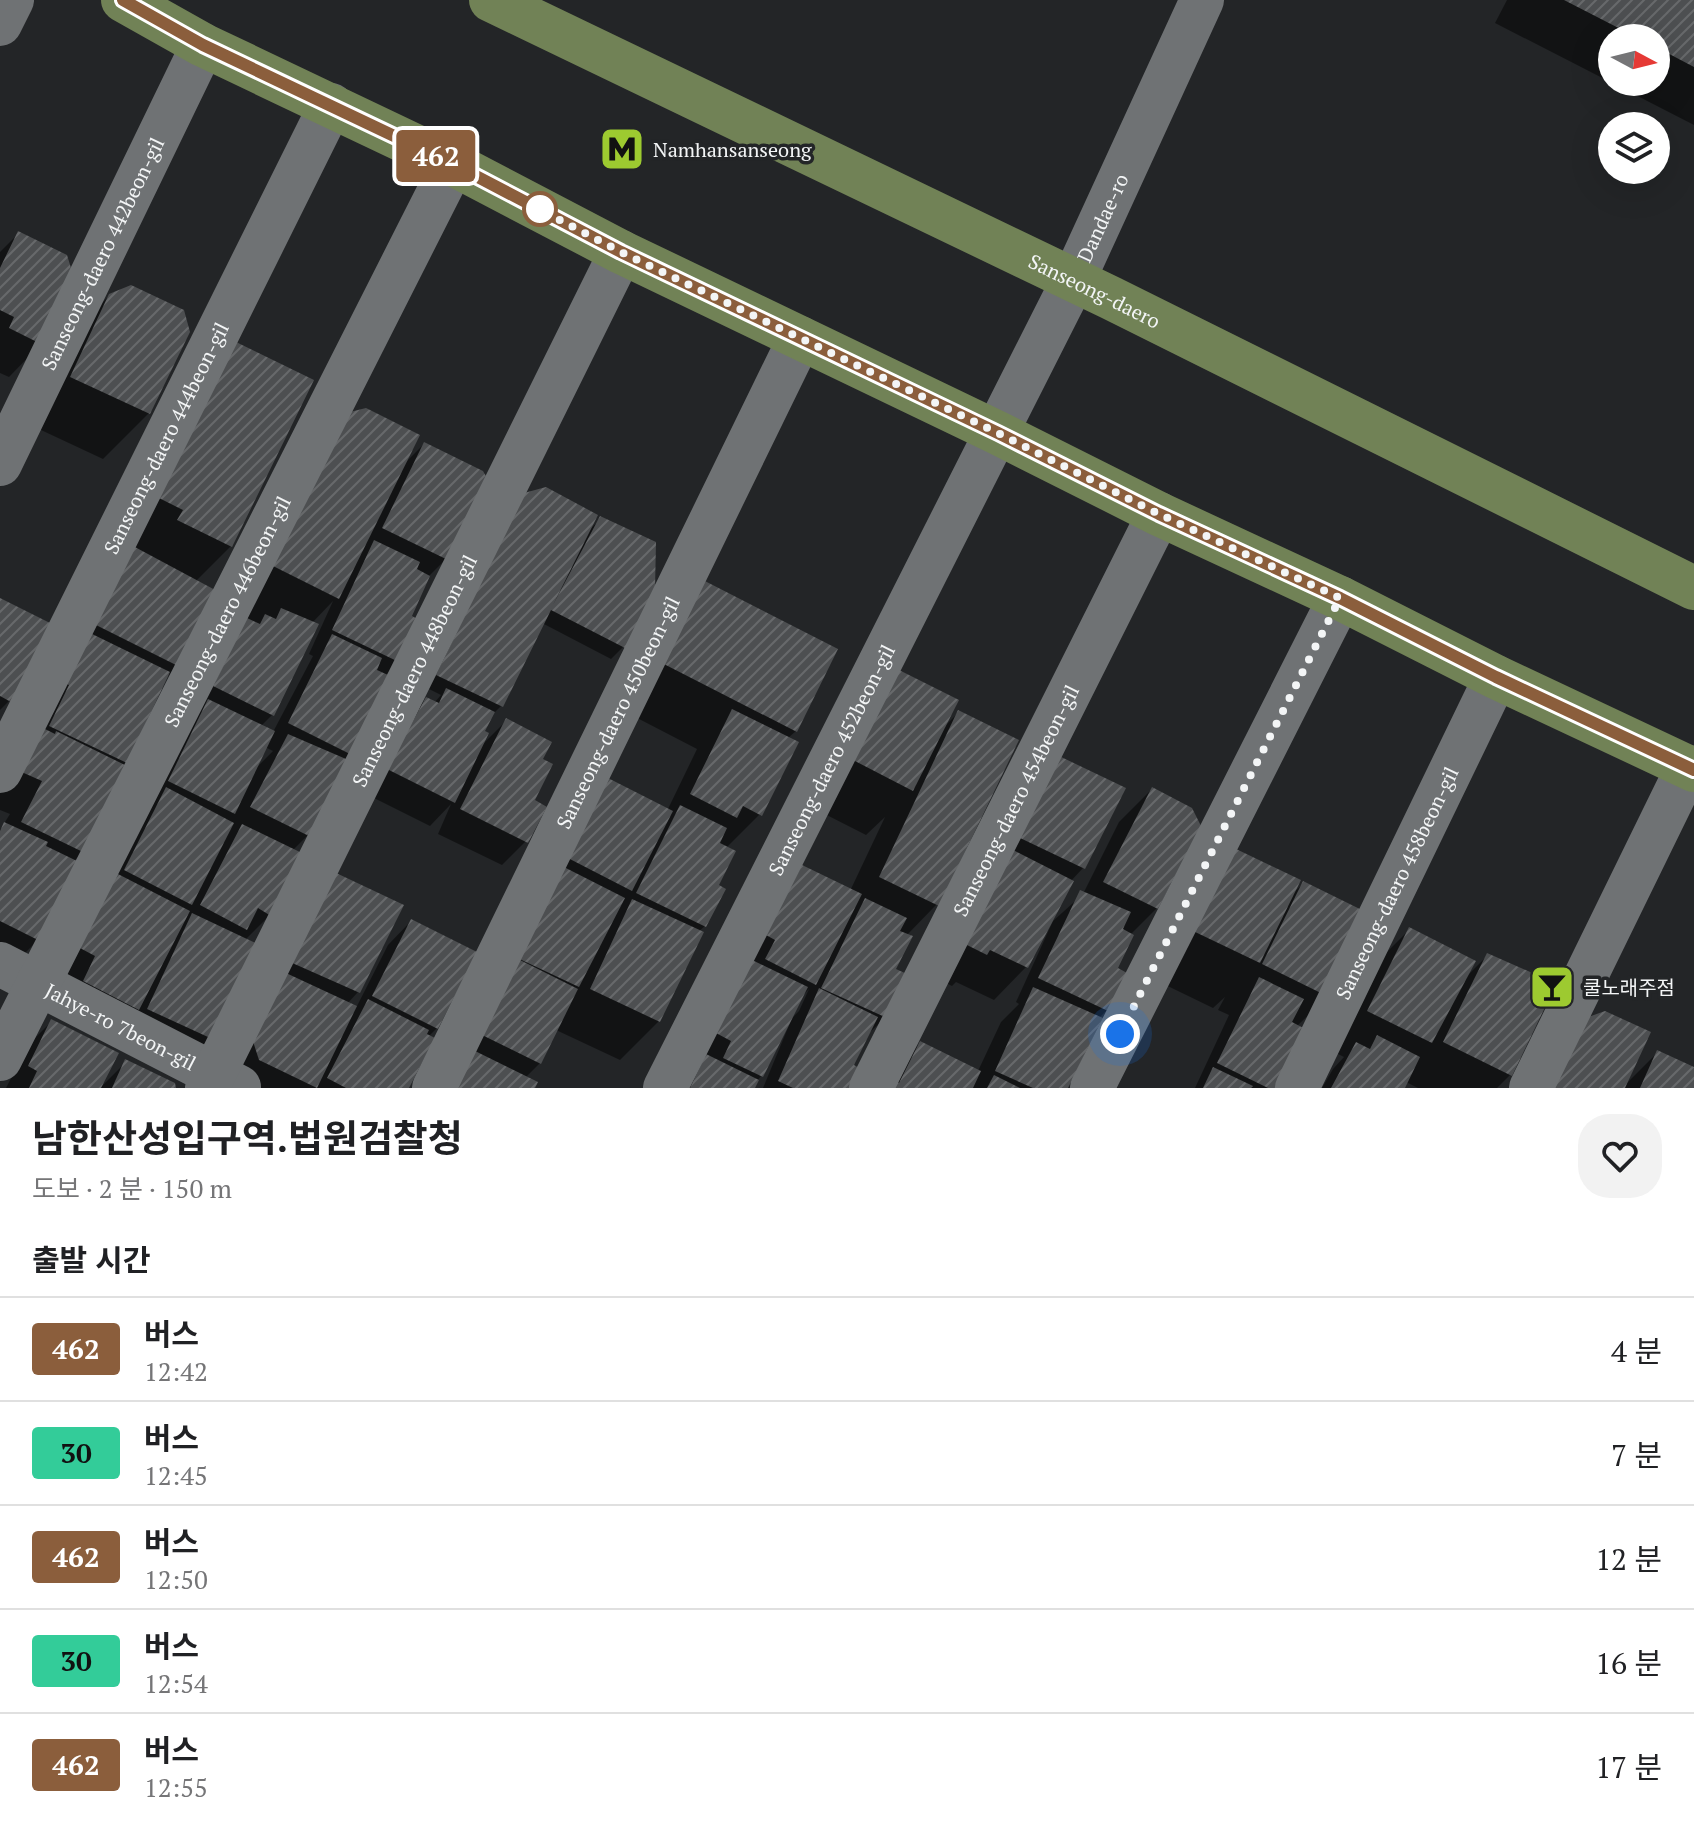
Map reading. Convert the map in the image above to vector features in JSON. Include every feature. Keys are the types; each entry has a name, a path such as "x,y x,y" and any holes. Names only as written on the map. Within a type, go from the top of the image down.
{"main road":[{"path":"123,0 203,45 453,164 621,252 1159,514 1340,598 1496,677 1691,768"},
{"name":"Sanseong-daero","path":"491,0 1111,298 1694,588"}],"street":[{"path":"0,24 12,0"},
{"name":"Dandae-ro","path":"998,433 1073,281 1202,0"},
{"name":"Sanseong-daero 442beon-gil","path":"0,464 203,45"},
{"name":"Sanseong-daero 444beon-gil","path":"0,771 331,105"},
{"name":"Sanseong-daero 446beon-gil","path":"0,1059 19,972 453,164"},
{"name":"Sanseong-daero 448beon-gil","path":"220,1083 621,252"},
{"name":"Sanseong-daero 450beon-gil","path":"434,1088 800,338"},
{"name":"Sanseong-daero 452beon-gil","path":"665,1088 998,433"},
{"name":"Sanseong-daero 454beon-gil","path":"871,1088 1159,514"},
{"path":"1092,1088 1340,598"},
{"name":"Sanseong-daero 458beon-gil","path":"1297,1088 1496,677"},
{"path":"1531,1088 1691,768"},
{"name":"Jahye-ro 7beon-gil","path":"19,972 220,1083"}],"building":[{"path":"1564,0 1694,0 1694,67 1670,54 1670,24 1611,24"},
{"path":"18,231 67,255 75,281 43,345 9,328 14,317 0,310 0,268"},
{"path":"131,285 184,310 190,332 150,414 70,377 109,294"},
{"path":"234,341 314,380 232,547 177,520 183,510 157,497"},
{"path":"366,408 420,435 339,599 273,566 350,412"},
{"path":"424,442 483,471 487,478 448,560 382,528"},
{"path":"546,487 598,515 553,605 600,516 656,542 655,589 625,648 551,610 503,707 436,675 524,493"},
{"path":"374,540 420,562 417,569 430,576 412,616 421,621 401,663 332,630"},
{"path":"133,546 217,591 180,667 94,624"},
{"path":"699,578 838,649 797,732 658,661"},
{"path":"0,598 50,623 11,702 0,696"},
{"path":"281,608 319,624 274,716 213,686 247,618 260,624 265,614 276,619"},
{"path":"88,632 170,672 127,763 49,726 69,685 65,683"},
{"path":"332,634 382,658 377,670 388,675 356,757 288,723"},
{"path":"899,670 959,700 913,791 853,760"},
{"path":"446,688 495,712 485,731 489,733 455,803 387,769 426,697 439,703"},
{"path":"208,699 275,731 235,814 168,781"},
{"path":"732,709 799,742 762,816 743,806 737,818 690,794"},
{"path":"958,710 1019,740 939,906 879,877"},
{"path":"506,718 552,742 543,759 553,764 535,800 547,807 528,843 460,809"},
{"path":"39,726 55,734 56,731 129,767 85,853 21,822 42,781 17,770"},
{"path":"288,734 353,762 309,836 250,807"},
{"path":"1057,755 1126,788 1085,869 1018,837"},
{"path":"604,776 673,811 632,891 564,856"},
{"path":"166,787 234,823 192,905 124,870"},
{"path":"1152,787 1192,808 1201,826 1158,909 1103,882"},
{"path":"680,805 727,828 720,843 736,851 719,885 726,889 706,927 636,893"},
{"path":"4,822 48,842 46,846 79,862 40,941 0,921 0,831"},
{"path":"242,824 304,854 271,916 258,908 247,930 200,905"},
{"path":"1009,848 1074,881 1028,968 990,950 987,955 963,943"},
{"path":"1234,848 1301,880 1260,963 1191,930"},
{"path":"556,863 625,898 579,987 511,955"},
{"path":"802,865 862,894 816,985 765,959 775,940 766,935"},
{"path":"334,872 404,905 360,993 290,962"},
{"path":"116,873 190,911 139,1010 83,981 95,956 80,948"},
{"path":"1303,881 1370,914 1329,997 1262,964"},
{"path":"1080,890 1131,912 1123,929 1134,935 1118,968 1127,973 1108,1011 1038,978"},
{"path":"865,898 907,918 900,931 913,936 896,969 909,975 887,1018 821,988"},
{"path":"632,899 704,932 660,1022 590,989"},
{"path":"192,913 262,946 219,1033 208,1037 147,1009"},
{"path":"411,919 477,952 438,1029 372,996"},
{"path":"1409,927 1476,961 1432,1043 1367,1011"},
{"path":"1487,953 1537,975 1548,1001 1512,1076 1443,1042"},
{"path":"510,955 578,989 541,1064 480,1034"},
{"path":"752,960 808,987 763,1077 723,1058 731,1041 716,1033"},
{"path":"286,973 357,1006 317,1088 259,1060 251,1035"},
{"path":"1259,977 1304,999 1292,1022 1311,1032 1284,1088 1268,1088 1217,1063"},
{"path":"1033,987 1103,1018 1068,1088 1033,1088 995,1071"},
{"path":"819,988 878,1017 854,1065 859,1068 849,1088 793,1088 778,1081"},
{"path":"368,999 429,1030 427,1034 435,1038 409,1088 346,1088 327,1078"},
{"path":"1605,1011 1651,1032 1625,1088 1547,1088 1580,1020"},
{"path":"51,1019 119,1053 101,1088 29,1088 37,1071 28,1066"},
{"path":"1377,1035 1420,1057 1405,1088 1331,1088 1356,1042 1370,1049"},
{"path":"920,1041 981,1071 973,1088 892,1088 895,1081 899,1083"},
{"path":"469,1048 538,1082 535,1088 448,1088"},
{"path":"1657,1050 1694,1067 1694,1088 1640,1088"},
{"path":"706,1054 759,1080 755,1088 690,1088"},
{"path":"125,1059 175,1083 176,1088 112,1088"},
{"path":"1213,1067 1253,1086 1203,1088"},
{"path":"994,1075 1020,1088 987,1088"}],"bus line":[{"name":"462","path":"123,0 203,45 453,164 621,252 1694,770"}],"place":[{"name":"Namhansanseong","path":"622,149"},
{"name":"쿨노래주점","path":"1552,987"}],"route":[{"path":"540,209 537,208 621,252 1159,514 1340,598 1120,1034"}]}
